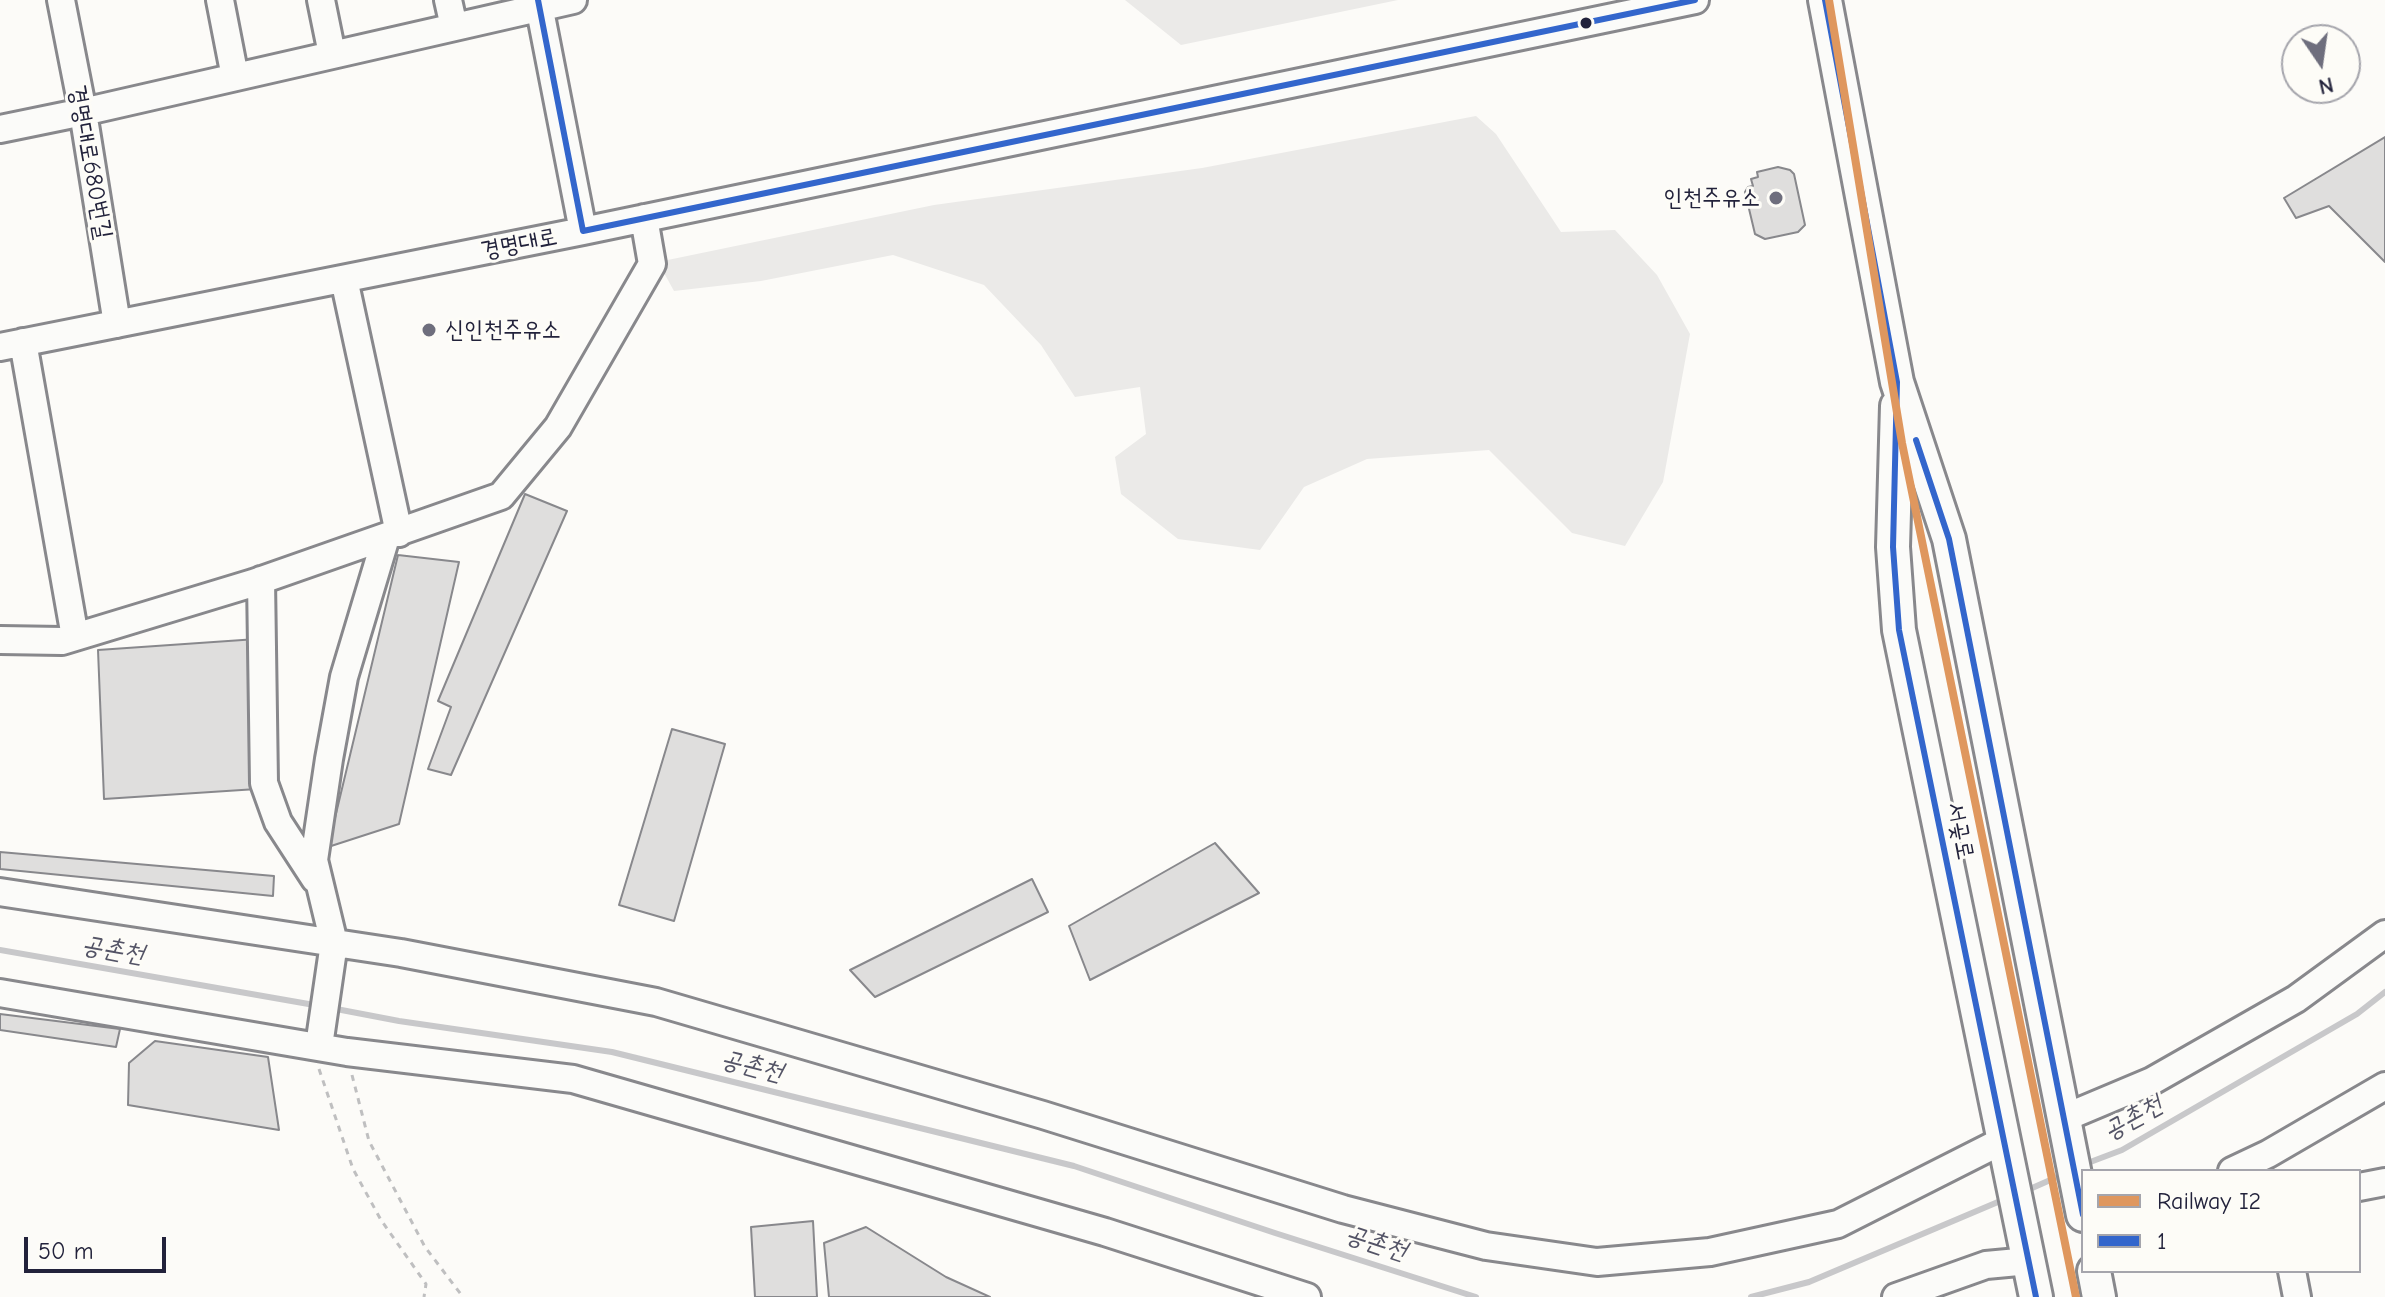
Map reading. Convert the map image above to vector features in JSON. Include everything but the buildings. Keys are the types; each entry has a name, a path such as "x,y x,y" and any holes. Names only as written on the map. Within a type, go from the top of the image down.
{"main road":[{"name":"서곶로","path":"1825,0 1902,395 1949,539 2081,1205"},
{"name":"서곶로","path":"1902,395 1893,547 1899,630 2031,1244 2036,1297"},
{"name":"서곶로","path":"2031,1244 2054,1297"},
{"path":"2094,1273 2099,1297"}],"street":[{"name":"경명대로680번길","path":"61,0 83,112 117,324"},
{"path":"220,0 235,77"},
{"path":"321,0 332,54"},
{"path":"448,0 454,27"},
{"path":"0,129 454,27 539,4 573,0"},
{"name":"경명대로","path":"12,345 583,231 1695,0"},
{"path":"539,4 583,231"},
{"path":"0,640 62,641 261,580 501,496 558,427 652,264 644,218"},
{"path":"320,1040 334,948 314,860 344,677 392,535 344,279"},
{"path":"12,345 75,637"},
{"path":"261,580 264,783 278,822 321,889"},
{"path":"0,892 334,948 401,953 656,1002 1043,1115 1343,1209 1486,1246 1597,1262 1710,1252 1838,1224 2010,1142"},
{"path":"2064,1120 2152,1081 2296,999 2385,934"},
{"path":"0,993 320,1040 347,1052 573,1079 1105,1232 1307,1297"},
{"path":"2242,1169 2270,1163 2385,1086"},
{"path":"2361,1187 2385,1182"},
{"path":"1896,1297 1986,1265 2031,1244"},
{"path":"2292,1273 2297,1297"}],"path":[{"path":"320,1040 316,1061 353,1169 381,1220 426,1284 424,1297"},
{"path":"347,1052 369,1141 425,1247 463,1297"}],"shaded area":[{"path":"1125,0 1398,0 1181,45"},
{"path":"1476,116 1496,134 1561,232 1615,230 1657,275 1690,334 1663,482 1625,546 1572,533 1489,450 1367,459 1304,487 1260,550 1178,539 1121,494 1115,457 1146,434 1140,387 1075,397 1041,345 984,285 893,255 761,281 674,291 658,262 934,205 1202,168"}],"waterway":[{"name":"공촌천","path":"0,950 320,1006"},
{"name":"공촌천","path":"2085,1164 2122,1150 2357,1014 2385,992"},
{"name":"공촌천","path":"331,1008 612,1052 1074,1166 1476,1297"},
{"name":"공촌천","path":"2023,1192 2064,1174"},
{"name":"공촌천","path":"1751,1297 1809,1282 2005,1199"}],"rail line":[{"name":"I2","path":"1829,0 1902,443 2076,1297"}],"transit line":[{"name":"1","path":"538,0 583,231"},
{"name":"1","path":"583,231 1695,0"},
{"name":"1","path":"1825,0 1897,382 1893,547 1899,630 2036,1297"},
{"name":"1","path":"1916,440 1949,539 2081,1205"}],"place":[{"name":"인천주유소","path":"1776,198"},
{"name":"신인천주유소","path":"429,330"}]}
